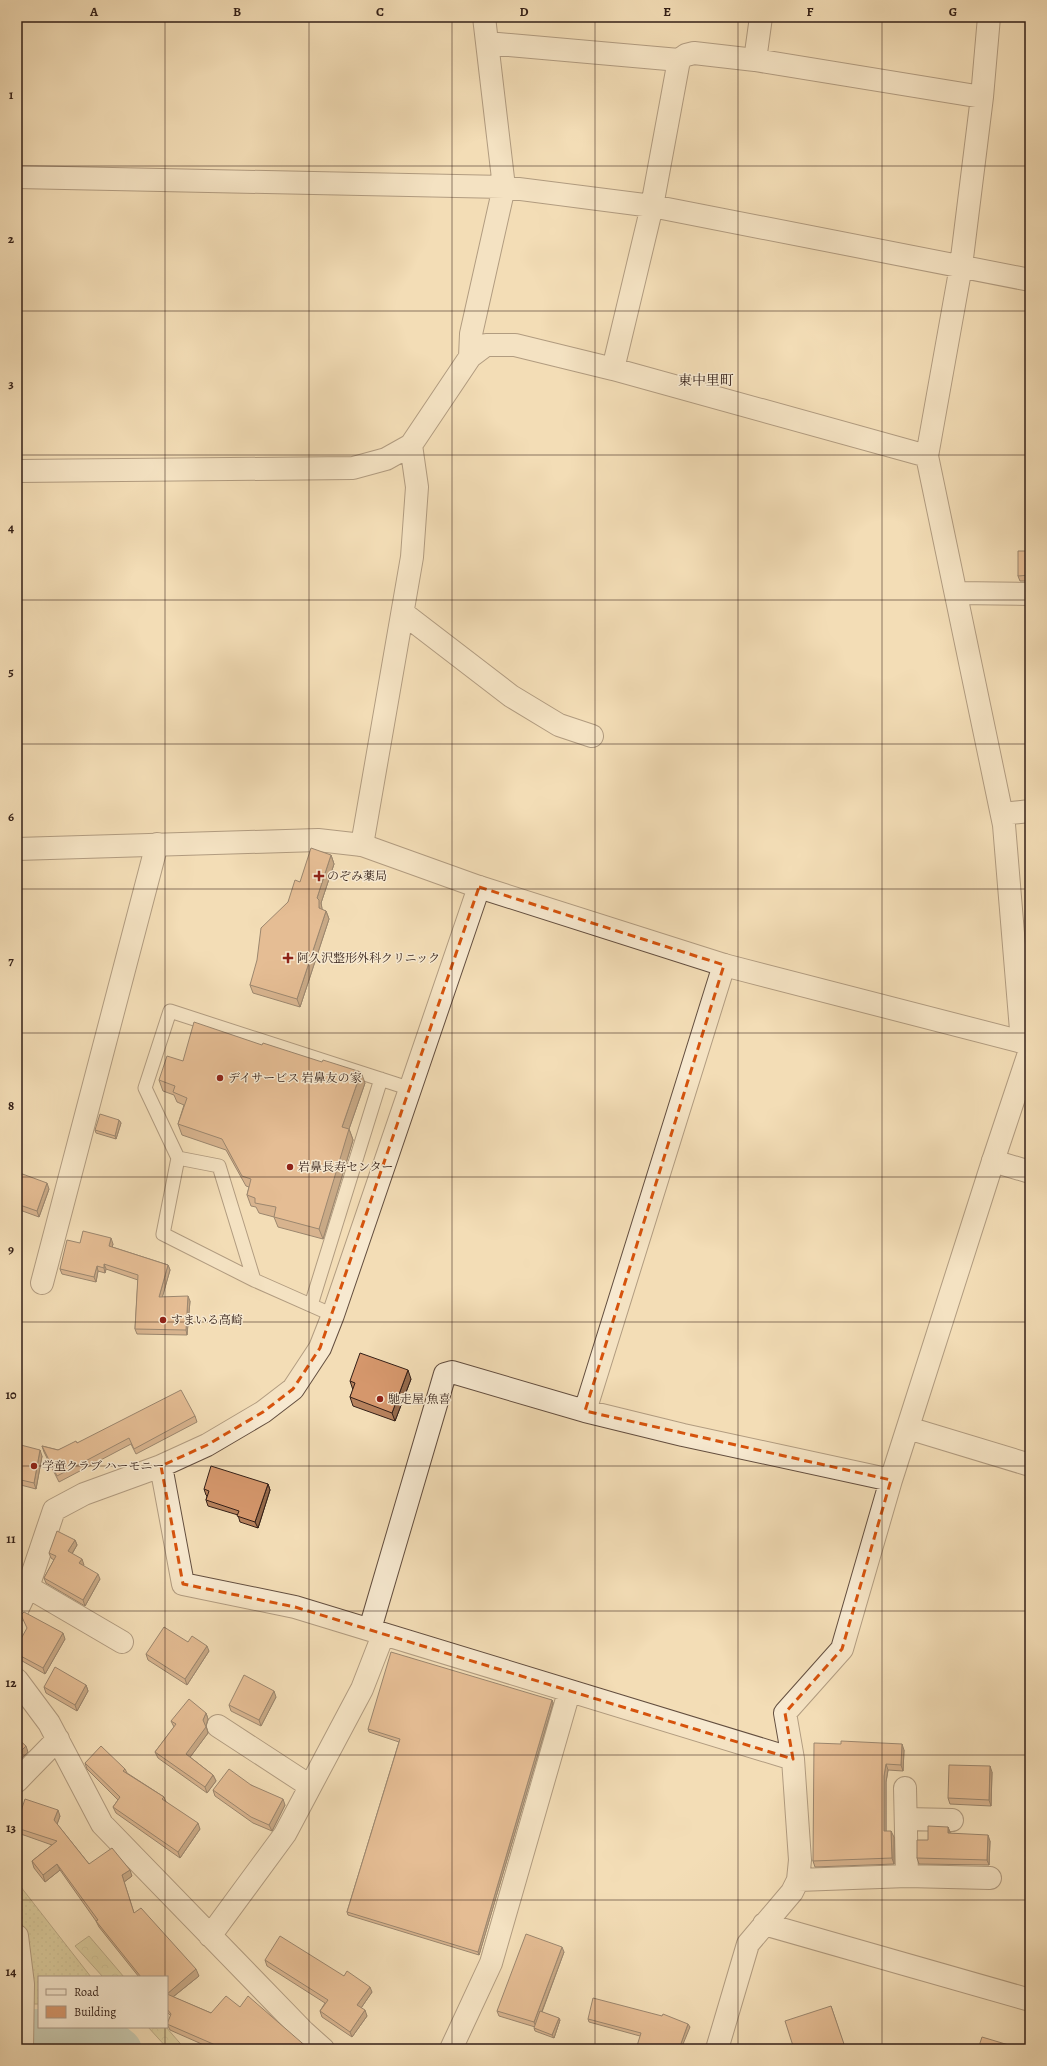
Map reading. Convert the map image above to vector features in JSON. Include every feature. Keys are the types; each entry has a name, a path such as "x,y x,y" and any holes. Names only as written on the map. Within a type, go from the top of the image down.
{"street":[{"path":"470,357 471,334 504,187 484,17"},
{"path":"755,60 761,17"},
{"path":"717,2049 748,1944 792,1892 798,1880 800,1860 793,1759 785,1713 842,1649 891,1480 993,1160 1027,1046 1002,814 927,456 961,266 982,97 989,17"},
{"path":"486,43 679,60 686,55 694,53 755,60 982,97"},
{"path":"613,369 652,206 679,60"},
{"path":"17,178 504,187 652,206 1030,280"},
{"path":"17,470 353,468 386,459 411,445 470,357 486,345 515,345 613,369 927,456"},
{"path":"362,845 412,557 417,487 411,445"},
{"path":"956,593 1030,594"},
{"path":"403,614 511,696 558,725 592,736"},
{"path":"1002,814 1030,812"},
{"path":"17,849 318,840 362,845 479,887 724,965 1027,1046"},
{"path":"42,1283 157,844"},
{"path":"17,1610 28,1587 54,1510 84,1494 161,1466 207,1446 263,1412 293,1389 320,1348 333,1315 479,887"},
{"path":"585,1411 724,965"},
{"path":"993,1160 1030,1172"},
{"path":"210,1936 285,1834 362,1689 445,1374 452,1372 585,1411 683,1435 891,1480"},
{"path":"908,1428 1030,1465"},
{"path":"161,1466 183,1584 295,1607 569,1692 793,1759"},
{"path":"28,1587 122,1642"},
{"path":"17,1680 49,1723 102,1824 304,2032 323,2049"},
{"path":"451,2049 491,1963 569,1692"},
{"path":"218,1726 310,1786"},
{"path":"17,1781 58,1739"},
{"path":"905,1788 907,1876"},
{"path":"906,1819 952,1820"},
{"path":"798,1880 907,1876 990,1878"},
{"path":"764,1924 1030,2000"},
{"path":"17,1936 23,1984 21,2007 22,2049"}],"lane":[{"path":"333,1315 254,1280 163,1234 178,1158 145,1088 170,1011 410,1089"},
{"path":"311,1305 381,1079"},
{"path":"178,1158 219,1166 254,1280"}],"highlighted area":[{"path":"479,887 724,965 585,1411 891,1480 842,1649 785,1713 793,1759 295,1607 183,1584 161,1466 207,1445 263,1412 293,1389 320,1348"}],"green space":[{"path":"17,1882 90,1976 38,1976 38,2004 30,2004 24,1928 17,1915"},
{"path":"89,1936 123,1976 102,1976 75,1946"},
{"path":"149,2028 167,2028 185,2049 168,2049"}],"building":[{"path":"1018,551 1030,551 1030,575 1018,576"},
{"name":"阿久沢整形外科クリニック","path":"311,848 331,855 317,898 319,900 319,908 326,911 297,999 250,985 257,960 261,928 288,902 295,880 300,882"},
{"path":"194,1022 262,1045 263,1043 322,1062 323,1060 361,1072 342,1127 349,1129 319,1229 274,1217 276,1207 255,1203 255,1198 247,1195 251,1179 242,1176 222,1139 178,1124 187,1098 173,1092 175,1086 159,1080 167,1056 183,1061"},
{"path":"100,1114 119,1120 115,1136 95,1130"},
{"path":"17,1172 47,1183 37,1211 17,1204"},
{"path":"83,1231 111,1238 109,1246 168,1265 159,1297 188,1296 186,1330 135,1329 138,1275 104,1264 104,1268 97,1266 94,1277 60,1269 67,1240 80,1243"},
{"name":"馳走屋 魚喜","path":"360,1353 408,1370 392,1413 350,1397 355,1383 350,1381"},
{"path":"181,1390 195,1416 134,1449 129,1438 57,1476 42,1446 58,1450 76,1441 77,1443"},
{"name":"学童クラブ ハーモニー","path":"17,1444 40,1450 34,1483 17,1479"},
{"path":"211,1466 268,1484 255,1522 237,1516 239,1511 206,1500 209,1491 204,1489"},
{"path":"57,1531 75,1540 68,1551 82,1559 79,1563 98,1574 83,1600 44,1578 56,1556 49,1553"},
{"path":"24,1612 63,1633 43,1668 17,1654 17,1646 27,1628 21,1615"},
{"path":"164,1627 188,1642 192,1636 207,1646 185,1679 146,1654"},
{"path":"391,1652 552,1700 478,1952 347,1912 400,1739 368,1729"},
{"path":"55,1667 86,1685 75,1705 44,1687"},
{"path":"244,1675 274,1691 259,1720 229,1705"},
{"path":"189,1699 206,1713 203,1720 206,1727 186,1754 213,1775 205,1787 155,1752 176,1724 171,1721"},
{"path":"17,1738 26,1746 17,1755"},
{"path":"841,1741 902,1744 901,1765 886,1764 884,1776 884,1831 891,1831 892,1858 813,1861 814,1743 841,1744"},
{"path":"101,1746 125,1769 123,1771 164,1797 162,1799 198,1823 178,1852 113,1807 120,1797 85,1763"},
{"path":"949,1765 990,1766 989,1800 948,1798"},
{"path":"229,1769 251,1785 283,1799 269,1825 251,1817 213,1790"},
{"path":"25,1799 58,1810 54,1820 89,1864 112,1848 130,1870 122,1875 134,1913 141,1908 196,1969 168,1993 168,1976 140,1976 96,1921 98,1920 57,1864 43,1875 32,1861 57,1841 17,1828 17,1823"},
{"path":"928,1826 948,1827 948,1833 988,1835 987,1860 917,1858 917,1840 928,1840"},
{"path":"526,1934 562,1947 534,2022 497,2011"},
{"path":"280,1936 344,1976 347,1971 370,1987 357,2005 365,2010 350,2032 320,2011 328,2000 265,1960"},
{"path":"168,1994 211,2013 226,1996 240,2007 248,1996 309,2049 218,2049 220,2047 168,2024 171,2014 168,2010"},
{"path":"593,1998 662,2016 663,2014 688,2024 679,2049 636,2049 641,2033 588,2019"},
{"path":"831,2006 844,2044 829,2049 794,2049 785,2021"},
{"path":"540,2011 559,2018 552,2035 534,2028"},
{"path":"982,2037 1012,2046 1011,2049 978,2049"}],"waterway":[{"path":"17,2030 43,2028 87,2032 112,2041 122,2049"}],"place":[{"name":"のぞみ薬局","path":"319,876"},
{"name":"阿久沢整形外科クリニック","path":"288,958"},
{"name":"デイサービス 岩鼻友の家","path":"220,1078"},
{"name":"岩鼻長寿センター","path":"290,1167"},
{"name":"すまいる高崎","path":"163,1320"},
{"name":"馳走屋 魚喜","path":"380,1399"},
{"name":"学童クラブ ハーモニー","path":"34,1466"}],"district":[{"name":"東中里町","path":"706,380"}]}
